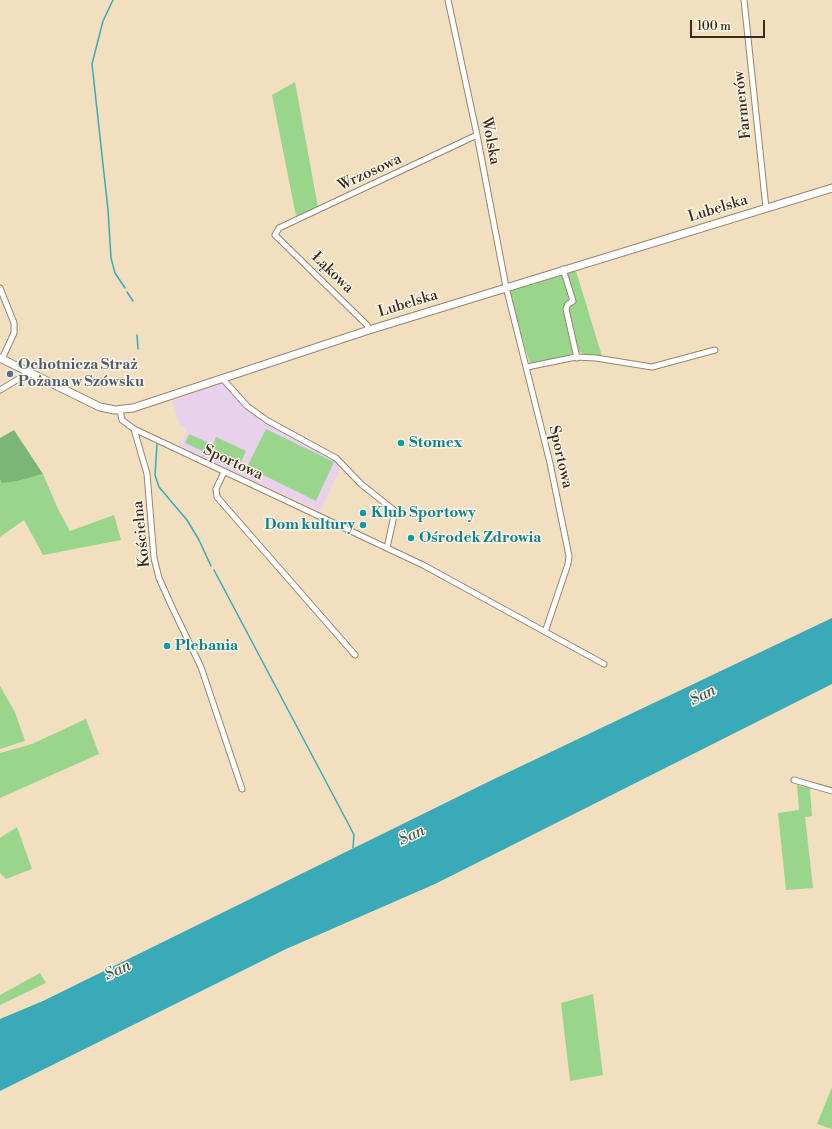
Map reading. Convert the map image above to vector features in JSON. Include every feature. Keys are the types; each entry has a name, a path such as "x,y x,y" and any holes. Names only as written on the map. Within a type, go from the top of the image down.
{"main road":[{"name":"Lubelska","path":"1,359 108,409 120,410 136,407 369,330 832,188"}],"street":[{"name":"Wolska","path":"448,0 477,135 506,287"},
{"name":"Farmerów","path":"744,0 766,208"},
{"name":"Wrzosowa","path":"275,235 280,228 477,135"},
{"name":"Łąkowa","path":"275,235 367,325 369,330"},
{"path":"563,270 573,302 568,304 566,309 577,358"},
{"name":"Sportowa","path":"506,287 550,463 569,556 568,564 545,632"},
{"path":"0,288 14,323 14,333 1,359"},
{"path":"527,367 564,358 596,358 652,367 715,350"},
{"path":"0,390 30,372"},
{"path":"222,378 247,406 268,421 336,458 361,484 395,511 387,548"},
{"name":"Sportowa","path":"120,410 122,420 134,429 387,548 460,585 604,664"},
{"name":"Kościelna","path":"134,429 146,474 154,558 159,578 201,667 242,789"},
{"path":"224,472 216,489 217,497 356,654"},
{"path":"794,780 832,791"}],"shaded area":[{"path":"222,383 245,406 337,461 340,468 320,511 178,446 180,441 182,442 186,433 184,426 181,427 172,401"}],"green space":[{"path":"295,82 318,207 296,216 272,95"},
{"path":"576,271 602,356 583,354 581,352 532,364 529,361 508,290"},
{"path":"266,429 334,462 316,501 247,467"},
{"path":"14,430 43,474 18,481 2,483 0,479 0,438"},
{"path":"189,434 209,443 205,452 185,443"},
{"path":"216,437 246,451 239,467 209,454"},
{"path":"43,474 58,509 70,531 114,515 121,540 43,555 24,520 0,537 0,479 2,482 18,481"},
{"path":"0,686 15,712 25,741 0,749"},
{"path":"86,719 99,754 0,798 0,753 32,744"},
{"path":"797,785 810,788 812,816 805,817 813,888 786,890 778,813 799,810"},
{"path":"17,827 32,869 6,879 0,873 0,838"},
{"path":"40,973 46,983 0,1005 0,995"},
{"path":"593,994 603,1075 570,1081 561,1003"},
{"path":"832,1087 832,1129 817,1124"}],"water":[{"name":"San","path":"832,618 832,684 435,884 286,949 0,1091 0,1019 43,1001 492,780"}],"waterway":[{"path":"113,0 103,21 92,64 108,210 111,258 115,273 125,288"},
{"path":"127,292 133,301"},
{"path":"137,335 138,349"},
{"path":"157,444 155,475 159,487 187,520 199,540 211,566"},
{"path":"214,570 350,827 354,835 353,848"}],"place":[{"name":"Ochotnicza Straż Pożana w Szówsku","path":"10,374"},
{"name":"Stomex","path":"401,443"},
{"name":"Klub Sportowy","path":"363,513"},
{"name":"Dom kultury","path":"363,525"},
{"name":"Ośrodek Zdrowia","path":"411,538"},
{"name":"Plebania","path":"167,646"}]}
